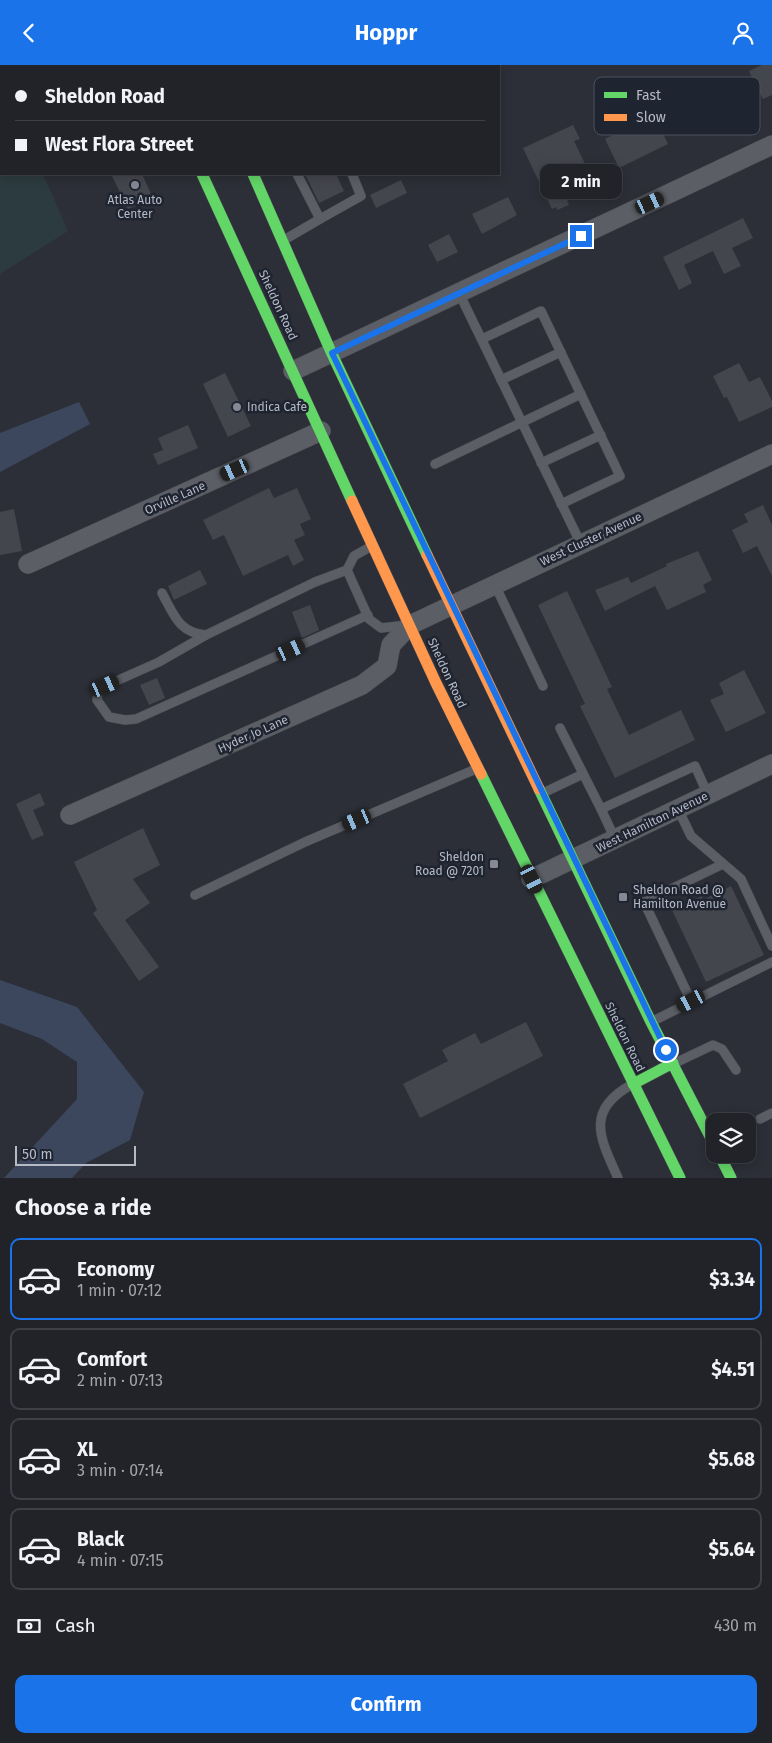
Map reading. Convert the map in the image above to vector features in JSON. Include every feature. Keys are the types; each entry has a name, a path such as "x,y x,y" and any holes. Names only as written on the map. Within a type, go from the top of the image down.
{"main road":[{"name":"Sheldon Road","path":"202,175 478,768 680,1178"},
{"path":"253,175 332,353 451,605 651,1022 706,1128"},
{"path":"633,1084 674,1063"},
{"path":"724,1163 731,1178"}],"street":[{"path":"293,371 772,145"},
{"name":"Orville Lane","path":"28,564 321,431"},
{"name":"West Cluster Avenue","path":"410,625 772,454"},
{"name":"Hyder Jo Lane","path":"70,815 362,685 387,666 390,645 410,625"},
{"name":"West Hamilton Avenue","path":"532,879 772,764"}],"lane":[{"path":"298,175 320,219"},
{"path":"282,241 362,196 352,175"},
{"path":"459,293 581,544"},
{"path":"482,339 541,311 581,393 620,476 561,504"},
{"path":"501,380 561,352"},
{"path":"435,463 581,393"},
{"path":"541,463 601,435"},
{"path":"368,615 136,719 125,720 109,717 97,700 98,692 105,686 159,662 206,635 315,581 347,570 354,556 374,545"},
{"path":"347,570 368,615 381,628 410,625"},
{"path":"495,585 543,686"},
{"path":"162,593 178,623 193,634 206,635"},
{"path":"560,728 615,839"},
{"path":"601,809 695,765 708,795"},
{"path":"195,895 305,842 478,768"},
{"path":"542,794 583,773"},
{"path":"678,809 691,836 741,879 772,947"},
{"path":"691,1001 644,902 723,864"},
{"path":"651,1022 772,962"},
{"path":"674,1063 713,1045 722,1049 736,1070"},
{"path":"618,1178 600,1137 600,1120 610,1102 620,1091 633,1084"},
{"path":"760,1119 772,1113"}],"shaded area":[{"path":"0,175 43,175 68,231 0,274"}],"water":[{"path":"79,402 90,424 0,472 0,433"},
{"path":"0,980 77,1007 144,1092 130,1140 86,1163 72,1178 4,1178 77,1099 77,1062 42,1039 0,1023"}],"building":[{"path":"762,65 772,65 772,95 763,99 760,93 760,77 752,77 749,71"},
{"path":"573,125 580,139 574,141 588,170 579,174 581,177 564,185 571,199 567,201 569,205 557,210 556,207 552,209 523,148"},
{"path":"613,135 664,135 668,144 619,168 605,139"},
{"path":"111,175 142,175 153,198 128,209"},
{"path":"305,175 336,175 344,191 319,203"},
{"path":"401,180 407,193 376,208 370,195"},
{"path":"508,197 517,215 482,234 472,214"},
{"path":"743,218 753,238 732,248 741,266 724,274 713,251 684,265 692,283 679,290 663,257"},
{"path":"449,234 458,252 437,262 428,245"},
{"path":"739,363 749,382 760,377 772,401 772,407 739,422 727,397 724,398 713,376"},
{"path":"225,373 251,426 228,437 203,384"},
{"path":"188,425 198,448 158,465 153,454 163,450 158,438"},
{"path":"269,488 274,498 297,488 311,519 300,524 305,535 294,540 304,560 293,566 288,555 243,576 224,535 213,540 203,520"},
{"path":"763,505 772,525 772,576 757,546 743,553 732,530 748,522 744,514"},
{"path":"14,509 22,551 0,555 0,512"},
{"path":"698,551 712,580 703,585 706,592 667,610 655,586 605,611 595,590 628,577 631,583 667,566 666,564"},
{"path":"200,570 207,584 174,600 168,586"},
{"path":"567,591 612,687 607,689 629,735 681,710 695,740 615,778 580,706 585,704 538,605"},
{"path":"310,605 319,630 302,638 292,612"},
{"path":"744,670 766,713 726,732 710,700 724,694 719,683"},
{"path":"157,678 165,698 149,705 140,685"},
{"path":"40,793 45,805 33,810 44,835 32,840 16,804"},
{"path":"143,828 160,865 133,879 150,903 125,920 159,967 139,981 93,913 97,910 74,862"},
{"path":"731,886 764,955 706,982 672,910 702,896 703,900"},
{"path":"526,1022 543,1056 420,1118 403,1084 448,1061 442,1050 475,1033 481,1044"}],"traffic: fast":[{"path":"202,175 352,501"},
{"path":"253,175 332,354 427,555"},
{"path":"481,774 680,1178"},
{"path":"539,789 651,1022 706,1129"},
{"path":"633,1084 673,1063"},
{"path":"724,1163 731,1178"}],"traffic: slow":[{"path":"352,501 436,683 481,774"},
{"path":"427,555 539,789"}],"place":[{"name":"Atlas Auto Center","path":"135,185"},
{"name":"Indica Cafe","path":"237,407"},
{"name":"Sheldon Road @ 7201","path":"494,864"},
{"name":"Sheldon Road @ Hamilton Avenue","path":"623,897"}],"route":[{"path":"581,236 332,353 458,621 666,1050"}]}
